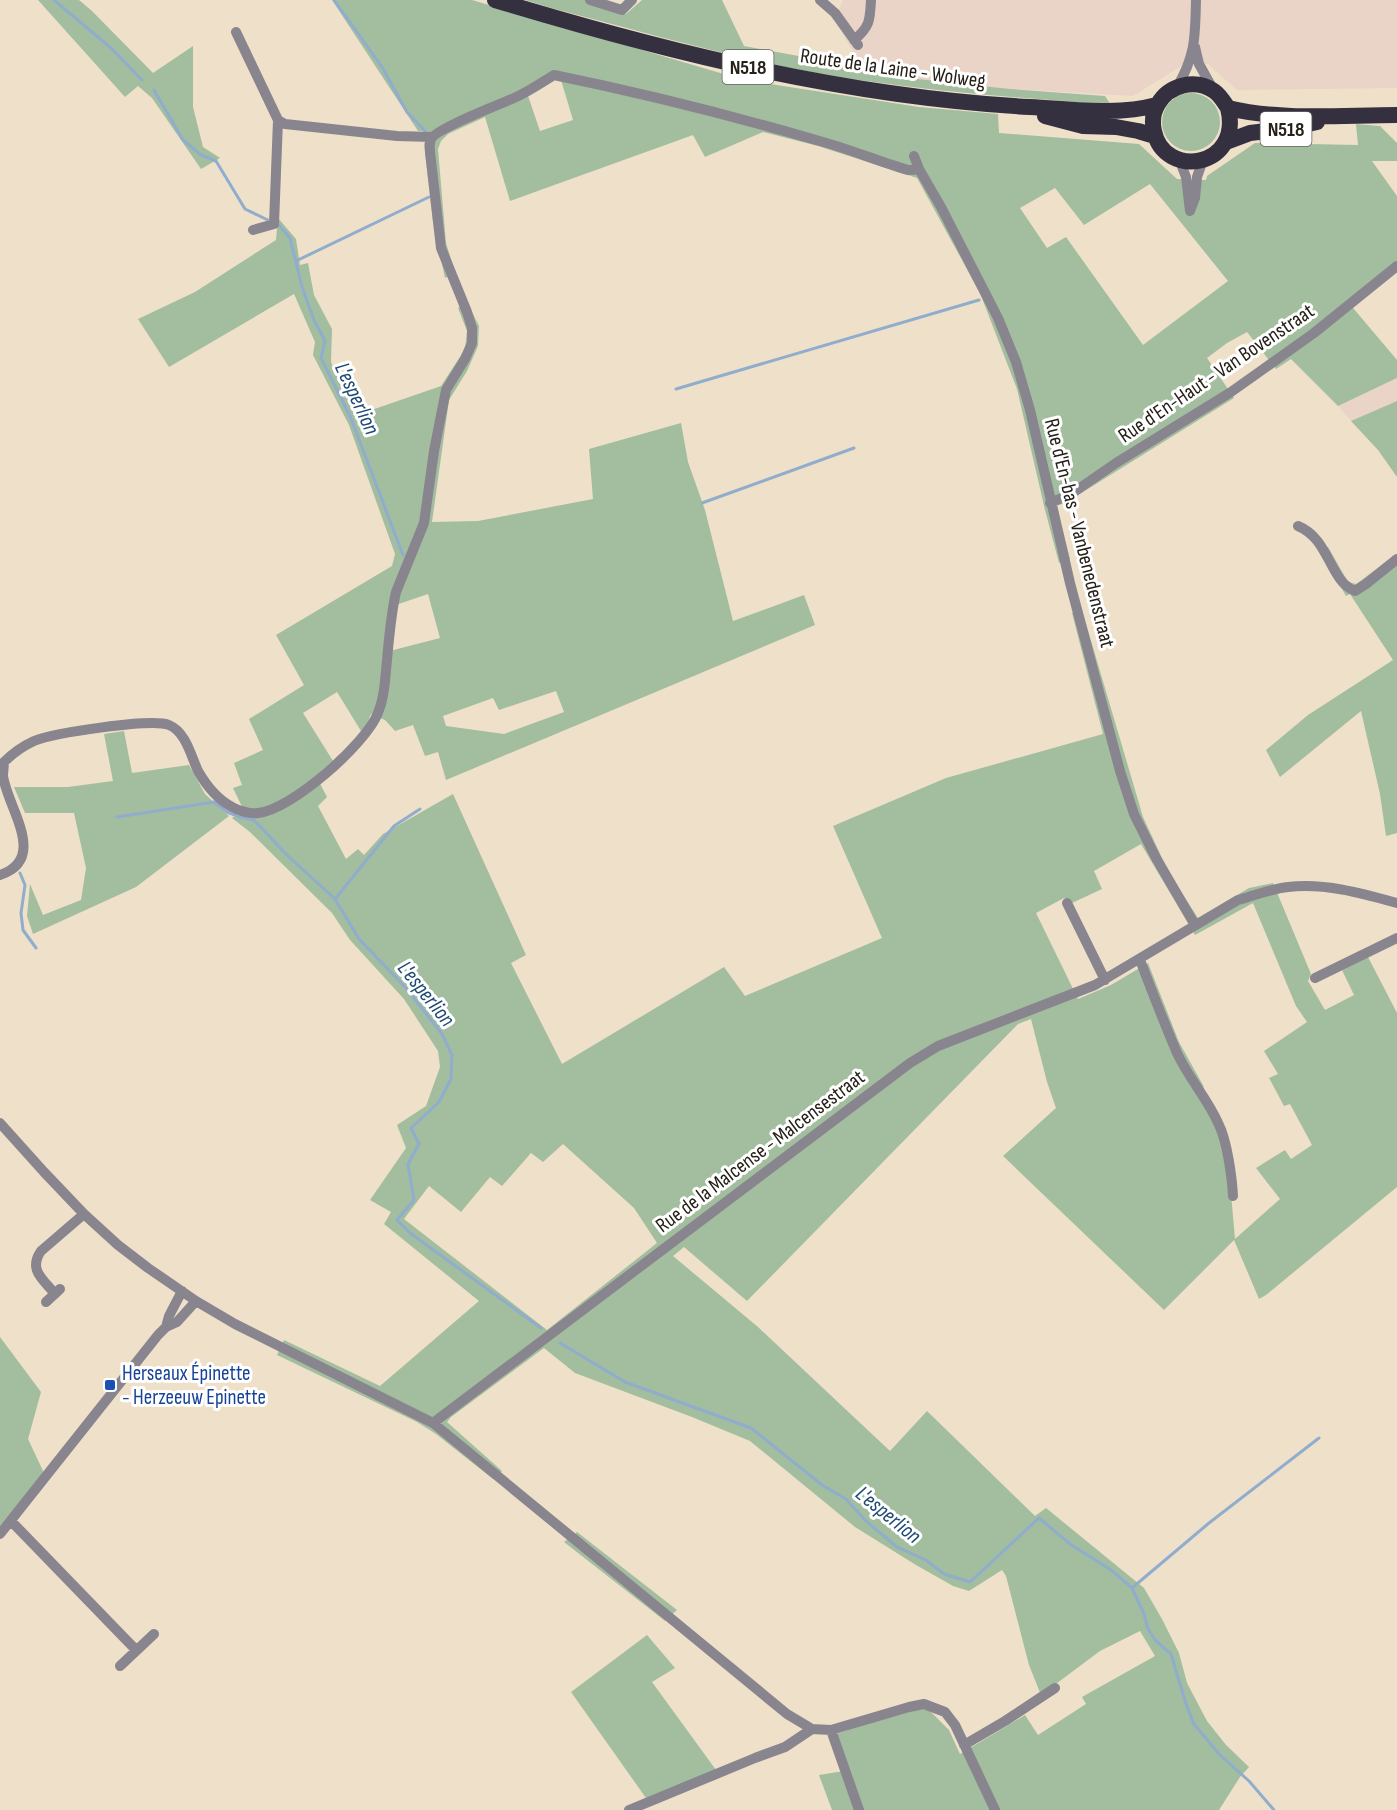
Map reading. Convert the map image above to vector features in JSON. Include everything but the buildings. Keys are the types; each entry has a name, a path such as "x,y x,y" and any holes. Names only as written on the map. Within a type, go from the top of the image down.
{"highway":[{"name":"Route de la Laine - Wolweg","path":"495,0 679,52 806,80 909,96 1007,106 1137,111 1157,105"},
{"path":"1203,160 1186,161 1164,150 1155,136 1153,124 1157,105 1177,87 1196,84 1214,91 1228,108"},
{"name":"Route de la Laine - Wolweg","path":"1007,106 1083,126 1138,130 1155,136"},
{"name":"N518","path":"1203,160 1220,150 1226,142 1231,120 1228,108 1278,116 1397,115"},
{"name":"N518","path":"1226,142 1250,134 1291,128 1347,115"}],"street":[{"path":"590,0 622,10 632,0"},
{"path":"819,0 835,13 856,43 868,24 871,0"},
{"path":"1177,87 1187,69 1194,45 1196,0"},
{"path":"236,32 278,120 273,224 253,230"},
{"path":"1194,45 1199,64 1214,91"},
{"path":"0,875 16,868 23,846 16,810 3,777 4,762 15,752 36,741 59,735 126,725 170,725 180,733 198,771 220,799 233,807 257,814 288,802 314,783 352,749 377,716 385,683 396,592 424,523 443,400 446,390 472,343 467,312 441,248 429,142 438,132 515,98 555,75 608,86 819,140 908,170 919,169"},
{"path":"278,120 285,124 397,136 432,137"},
{"name":"Rue d'En-bas - Vanbenedenstraat","path":"914,156 998,318 1016,362 1120,771 1134,814 1156,858 1195,925"},
{"path":"1179,159 1186,177 1190,211 1203,160"},
{"name":"Rue d'En-Haut - Van Bovenstraat","path":"1050,503 1071,494 1116,463 1231,392 1314,333 1397,265"},
{"path":"1298,526 1309,530 1318,539 1343,584 1355,591 1397,560"},
{"name":"Rue de la Malcense - Malcensestraat","path":"433,1423 910,1063 938,1046 1095,985 1239,900 1285,888 1309,886 1336,887 1397,903"},
{"path":"1067,903 1105,980"},
{"path":"1315,978 1397,938"},
{"path":"1140,960 1178,1054 1220,1126 1232,1177 1233,1196"},
{"path":"0,1123 44,1173 118,1245 196,1301 281,1348 433,1423 787,1714 812,1729 831,1730 924,1704 945,1712 955,1725 996,1810"},
{"path":"46,1302 57,1291 37,1272 35,1263 37,1257 84,1214"},
{"path":"0,1534 166,1327 169,1316 182,1292"},
{"path":"166,1327 177,1322 196,1301"},
{"path":"11,1521 136,1650"},
{"path":"120,1666 154,1634"},
{"path":"964,1745 1055,1688"},
{"path":"629,1810 785,1748 812,1729"},
{"path":"831,1730 859,1810"}],"shaded area":[{"path":"843,0 1397,0 1397,88 1237,90 1208,64 1186,63 1133,96 1010,89 872,74 863,68 835,21"},
{"path":"1397,378 1397,401 1351,421 1338,406"}],"green space":[{"path":"38,0 79,0 153,73 193,46 193,107 203,147 220,158 201,169 152,98 138,86 125,97"},
{"path":"332,0 472,0 744,80 919,107 998,114 999,133 1139,144 1177,179 1206,180 1207,176 1255,143 1358,145 1356,124 1380,126 1397,143 1397,161 1372,161 1397,196 1397,263 1348,302 1397,360 1397,378 1338,406 1291,359 1276,369 1247,332 1207,358 1234,398 1067,502 1056,506 1070,559 1059,563 1017,389 980,293 917,178 818,146 763,132 705,157 693,135 510,201 485,117 448,134 441,141 438,149 446,243 455,272 445,278 433,222 424,144 429,132 418,131","holes":["552,71 561,80 573,120 540,131 526,90","1150,184 1228,281 1143,345 1066,237 1047,248 1020,208 1055,188 1084,225"]},
{"path":"525,0 603,0 606,10 626,14 642,0 722,0 744,46 863,68 872,74 1010,89 1105,96 1111,105 927,89 826,75 707,49"},
{"path":"1185,93 1197,93 1212,101 1220,116 1220,128 1212,143 1197,151 1185,151 1170,143 1162,128 1162,116 1170,101"},
{"path":"278,218 296,239 300,265 308,263 314,295 332,329 331,362 343,390 360,414 441,386 465,349 467,331 458,308 467,302 479,326 478,346 467,371 449,400 432,522 478,521 593,499 589,449 681,423 688,462 705,510 733,621 804,595 815,625 446,780 438,752 425,756 413,725 395,731 385,720 371,714 361,731 337,692 303,713 333,761 316,776 327,797 318,806 346,859 358,849 364,855 383,834 453,794 526,955 511,963 562,1064 724,967 745,996 882,938 833,826 946,778 1103,734 1072,613 1082,610 1143,817 1169,873 1198,918 1249,888 1273,883 1311,974 1308,981 1325,1010 1354,995 1342,970 1368,957 1397,1013 1397,1187 1259,1299 1234,1240 1164,1310 1003,1156 1056,1108 1031,1019 1018,1024 747,1301 684,1247 673,1256 758,1327 890,1451 927,1411 1035,1516 1046,1508 1144,1588 1179,1653 1187,1683 1207,1721 1226,1745 1249,1767 1219,1810 832,1810 819,1775 850,1770 836,1734 910,1710 929,1710 949,1730 960,1754 1025,1715 1038,1735 1086,1704 1082,1697 1155,1656 1140,1631 1100,1651 1041,1695 1029,1665 1006,1576 1002,1570 969,1591 953,1586 855,1527 750,1441 575,1373 544,1348 447,1422 502,1471 493,1479 436,1434 417,1422 277,1355 284,1340 380,1386 479,1301 384,1224 391,1212 370,1200 406,1148 397,1125 426,1106 440,1067 438,1051 404,999 350,940 332,913 250,832 232,818 238,814 246,815 233,788 242,785 234,763 263,750 249,719 304,685 276,635 392,566 395,554 349,425 313,355 315,342 294,294 169,367 138,319 195,292 276,240","holes":["428,594 440,638 386,652 390,607","556,691 564,712 504,734 446,726 443,716 493,698 499,710","1141,844 1195,935 1253,903 1296,1006 1307,1022 1264,1051 1278,1074 1269,1078 1284,1106 1290,1104 1312,1145 1291,1159 1285,1150 1256,1168 1280,1199 1235,1239 1230,1183 1219,1129 1197,1091 1204,1087 1179,1042 1148,963 1111,985 1078,999 1036,913 1064,898 1070,899 1072,903 1102,889 1094,871","563,1144 634,1208 657,1243 547,1330 404,1219 429,1186 461,1212 490,1177 502,1186 531,1153 543,1162"]},
{"path":"1397,401 1397,477 1378,450 1351,421"},
{"path":"1328,547 1348,582 1356,584 1397,554 1397,833 1386,836 1380,794 1361,711 1280,777 1266,750 1308,715 1393,660 1350,594 1346,596 1321,552"},
{"path":"124,731 132,773 189,765 205,794 229,816 136,887 33,934 27,916 30,884 43,915 81,900 86,868 74,813 25,813 14,787 68,787 113,781 104,734"},
{"path":"0,1337 41,1392 28,1439 44,1473 0,1526"},
{"path":"577,1532 677,1610 665,1621 564,1542"},
{"path":"647,1635 675,1668 652,1682 716,1770 646,1798 571,1692"}],"waterway":[{"name":"L'esperlion","path":"54,0 111,48 142,80"},
{"path":"334,0 382,67 407,112 425,131"},
{"name":"L'esperlion","path":"154,90 183,140 201,155 216,161 245,209 270,221"},
{"path":"296,261 429,197"},
{"name":"L'esperlion","path":"278,224 290,238 302,287 314,320 325,341 321,358 350,416 403,555"},
{"path":"676,389 979,300"},
{"path":"702,503 854,448"},
{"path":"117,817 214,802 227,812 254,820 288,856 335,899"},
{"name":"L'esperlion","path":"420,809 394,826 335,899 359,939 406,988 442,1034 452,1055 451,1079 439,1102 411,1128 419,1144 408,1164 414,1200 397,1220 410,1233 541,1328"},
{"path":"20,873 25,885 21,913 23,930 36,948"},
{"name":"L'esperlion","path":"560,1343 625,1382 751,1428 822,1485 846,1499 866,1521 897,1547 926,1560 944,1574 970,1582 1039,1518 1070,1544 1111,1570 1132,1588 1148,1629 1156,1641 1171,1654 1194,1724 1219,1754 1249,1781 1274,1810"},
{"path":"1132,1588 1209,1523 1319,1438"}],"place":[{"name":"Herseaux Épinette - Herzeeuw Epinette","path":"110,1385"}]}
